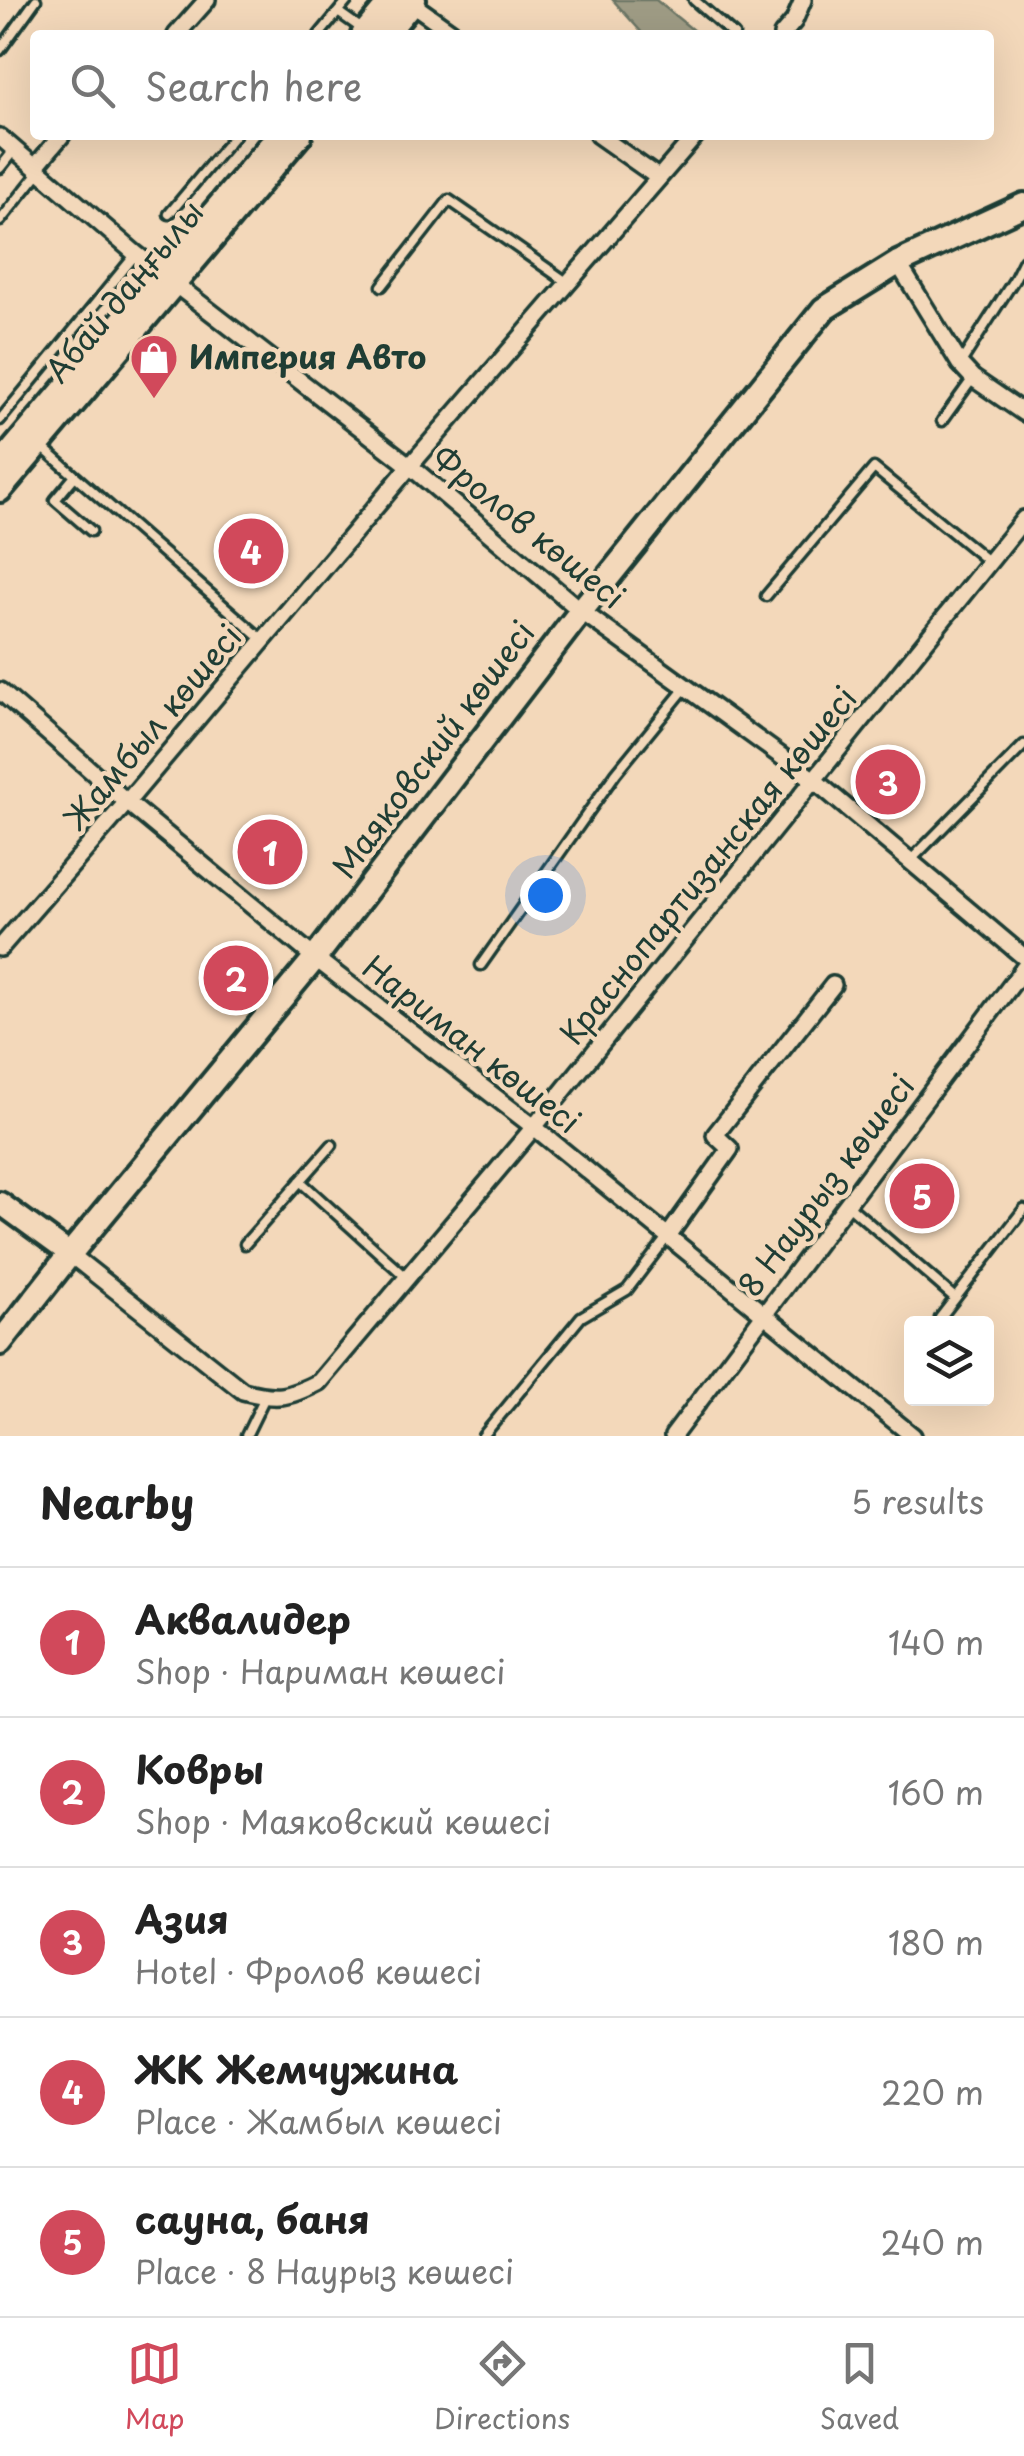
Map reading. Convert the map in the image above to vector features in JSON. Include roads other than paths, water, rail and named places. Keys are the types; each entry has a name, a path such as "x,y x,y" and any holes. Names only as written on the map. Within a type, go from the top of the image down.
{"main road":[{"path":"375,30 406,1"},
{"name":"Абай даңғылы","path":"0,490 274,140"},
{"name":"Абай даңғылы","path":"0,465 295,140"},
{"name":"Маяковский көшесі","path":"0,1343 316,958 582,610 824,309 898,263 1024,205"}],"street":[{"path":"180,30 207,0"},
{"path":"786,30 803,0"},
{"path":"406,1 449,30"},
{"name":"Фролов көшесі","path":"0,138 136,254 410,466 582,610 814,780 1024,957"},
{"path":"38,169 58,140"},
{"path":"605,140 659,178"},
{"name":"Жамбыл көшесі","path":"0,948 692,140"},
{"path":"898,263 960,364 973,378 1024,412"},
{"name":"Краснопартизанская көшесі","path":"265,1397 293,1396 319,1382 534,1128 1024,519"},
{"name":"Нариман көшесі","path":"0,691 316,958 534,1128 913,1436"},
{"name":"8 Наурыз көшесі","path":"673,1436 1024,968"},
{"path":"668,1236 730,1149 715,1135 834,985"},
{"path":"0,1204 70,1254 243,1391 265,1397"}],"lane":[{"path":"0,50 36,0"},
{"path":"323,30 348,0"},
{"path":"694,0 728,30"},
{"path":"338,12 365,30"},
{"path":"170,214 231,140"},
{"path":"0,168 15,150"},
{"path":"0,221 38,169"},
{"path":"382,286 449,200 568,283"},
{"path":"0,420 136,254"},
{"path":"960,364 1024,260"},
{"path":"942,421 973,378"},
{"path":"39,444 264,640"},
{"path":"766,596 874,468 989,562"},
{"path":"75,476 55,500 91,531"},
{"path":"481,964 616,772 686,687"},
{"path":"910,861 1024,745"},
{"path":"246,1244 332,1145"},
{"path":"300,1181 407,1278"},
{"path":"847,1204 956,1298"},
{"path":"942,1316 1024,1209"},
{"path":"483,1436 580,1318 627,1290 668,1236"},
{"path":"246,1436 265,1397"}],"place":[{"name":"Империя Авто","path":"154,400"},
{"name":"ЖК Жемчужина","path":"251,551"},
{"name":"Азия","path":"888,782"},
{"name":"Аквалидер","path":"270,852"},
{"name":"Ковры","path":"236,978"},
{"name":"сауна, баня","path":"922,1196"}]}
